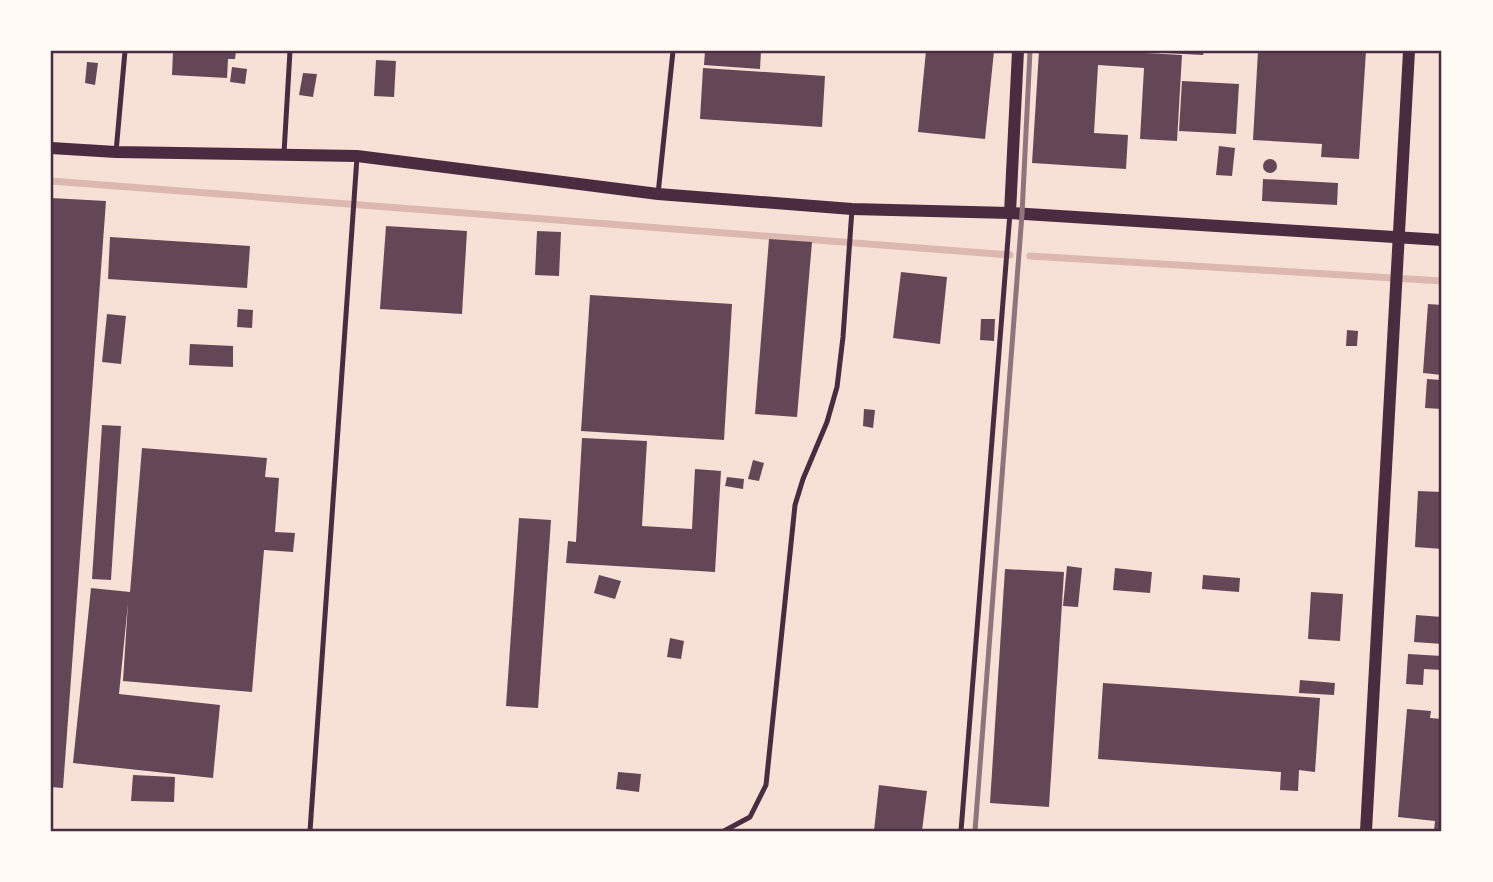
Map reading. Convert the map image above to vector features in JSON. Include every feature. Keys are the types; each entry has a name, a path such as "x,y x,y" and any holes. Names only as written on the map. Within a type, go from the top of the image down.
{"street":[{"path":"1010,213 1018,51"},
{"path":"1366,831 1409,51"},
{"path":"51,148 116,152 357,156 659,194 852,209 1010,213 1442,240"}],"lane":[{"path":"116,152 125,51"},
{"path":"284,156 290,51"},
{"path":"659,194 673,51"},
{"path":"310,831 357,156"},
{"path":"724,831 750,817 766,785 795,505 827,422 837,387 852,209"},
{"path":"961,831 1010,213"}],"building":[{"path":"173,51 236,51 235,59 228,59 227,78 172,75"},
{"path":"705,51 761,51 760,69 704,65"},
{"path":"926,51 994,51 985,139 918,132"},
{"path":"1039,51 1145,51 1182,55 1177,141 1140,139 1144,68 1098,65 1094,133 1128,135 1126,169 1032,163"},
{"path":"1165,51 1204,51 1203,55"},
{"path":"1258,51 1366,51 1359,159 1321,157 1322,144 1253,140"},
{"path":"376,60 396,61 394,97 374,96"},
{"path":"87,62 98,63 95,85 85,83"},
{"path":"232,67 247,69 245,84 230,82"},
{"path":"703,68 825,76 822,127 700,119"},
{"path":"303,73 317,74 313,97 299,95"},
{"path":"1182,81 1239,84 1236,134 1179,131"},
{"path":"1219,146 1235,148 1232,176 1216,175"},
{"path":"1267,159 1273,159 1277,166 1273,173 1267,173 1263,169 1263,163"},
{"path":"1263,179 1338,183 1337,205 1262,201"},
{"path":"51,198 106,201 63,788 51,787"},
{"path":"386,226 467,231 462,314 380,309"},
{"path":"537,231 561,232 559,276 535,275"},
{"path":"110,237 250,246 247,288 108,279"},
{"path":"769,239 812,242 797,417 755,414"},
{"path":"901,272 947,277 940,344 893,338"},
{"path":"590,295 732,304 724,440 581,431"},
{"path":"1428,304 1442,305 1442,375 1423,373"},
{"path":"238,309 253,310 252,328 237,327"},
{"path":"107,314 126,316 121,364 102,362"},
{"path":"981,319 995,319 994,341 980,340"},
{"path":"1347,330 1358,331 1357,346 1346,346"},
{"path":"190,344 233,346 233,367 189,365"},
{"path":"1427,379 1442,380 1442,409 1425,408"},
{"path":"864,409 875,410 873,428 863,426"},
{"path":"102,425 121,426 111,580 92,579"},
{"path":"582,438 647,441 642,526 692,529 695,469 721,471 715,572 566,563 568,541 576,542"},
{"path":"142,448 267,458 265,477 279,478 275,532 295,533 293,552 264,550 252,692 123,681 128,603 119,694 220,705 213,778 73,763 91,588 130,592"},
{"path":"753,460 764,463 759,481 748,479"},
{"path":"727,477 744,479 743,489 725,486"},
{"path":"1418,491 1442,492 1442,549 1415,547"},
{"path":"519,518 551,520 538,708 506,706"},
{"path":"1067,566 1082,568 1078,607 1063,606"},
{"path":"1115,568 1152,572 1150,593 1113,590"},
{"path":"1005,569 1064,572 1049,807 990,803"},
{"path":"599,575 621,581 615,599 594,593"},
{"path":"1203,575 1240,578 1239,592 1202,589"},
{"path":"1311,592 1343,594 1340,641 1308,639"},
{"path":"1416,615 1442,617 1442,644 1414,642"},
{"path":"670,638 684,641 681,659 667,657"},
{"path":"1408,654 1442,656 1442,670 1424,669 1423,685 1406,684"},
{"path":"1300,680 1335,683 1334,695 1299,693"},
{"path":"1103,683 1320,698 1315,772 1299,770 1298,791 1280,790 1281,772 1098,759"},
{"path":"1407,709 1431,711 1430,718 1442,719 1442,831 1434,831 1435,821 1398,817"},
{"path":"618,772 641,774 639,792 616,789"},
{"path":"133,775 175,777 174,802 131,801"},
{"path":"879,785 927,791 922,831 874,831"}],"waterway":[{"path":"51,181 1010,255"},
{"path":"1030,256 1442,281"}],"railway":[{"path":"975,831 1022,214 1030,51"}]}
